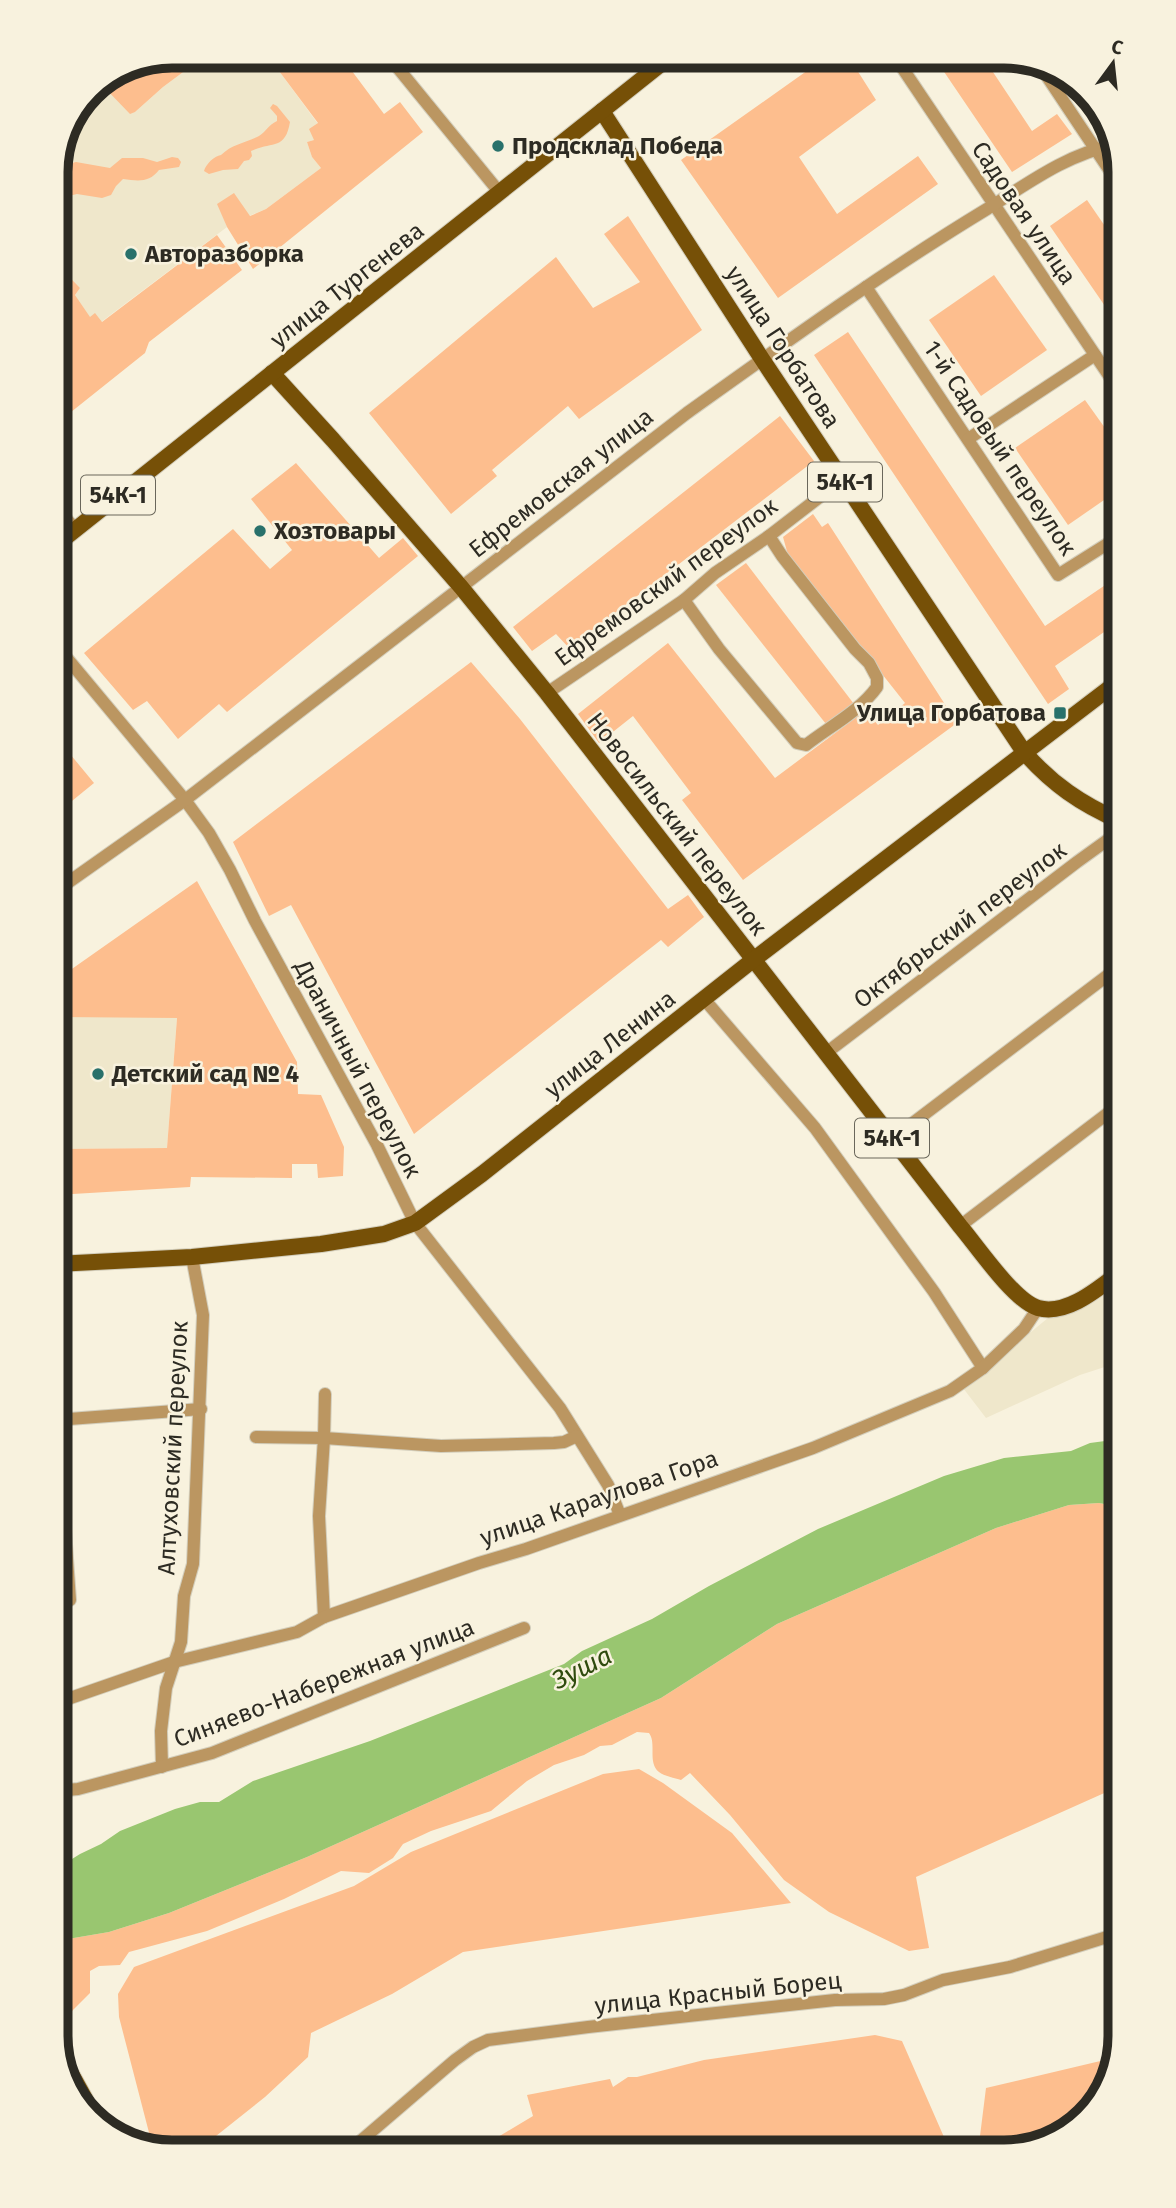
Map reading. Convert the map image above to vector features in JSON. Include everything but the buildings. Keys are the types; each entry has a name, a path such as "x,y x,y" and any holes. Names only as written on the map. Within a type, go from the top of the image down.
{"main road":[{"name":"улица Тургенева","path":"68,535 656,68"},
{"name":"улица Горбатова","path":"602,111 762,359 1024,752 1056,785 1108,816"},
{"name":"Новосильский переулок","path":"272,373 461,587 960,1226 1018,1297 1038,1308"},
{"name":"улица Ленина","path":"68,1263 192,1257 356,1239 384,1234 415,1223 1108,689"},
{"path":"1038,1308 1066,1306 1080,1301 1108,1281"}],"street":[{"path":"398,68 500,193"},
{"name":"Садовая улица","path":"902,68 1108,374"},
{"path":"1048,78 1108,168"},
{"name":"Ефремовская улица","path":"68,883 185,800 687,413 762,359 939,238 1050,170 1105,147"},
{"name":"1-й Садовый переулок","path":"866,287 1058,575 1108,544"},
{"path":"968,439 1095,355"},
{"name":"Ефремовский переулок","path":"547,694 684,600 715,573 769,536 842,479"},
{"path":"68,521 75,529"},
{"path":"684,600 700,625 797,743 806,745 845,716 877,687 875,671 855,649 769,536"},
{"name":"Драничный переулок","path":"68,659 185,800 209,833 377,1145 415,1223 560,1408 608,1485 620,1515"},
{"name":"Октябрьский переулок","path":"825,1053 1108,840"},
{"path":"893,1139 1108,975"},
{"path":"704,999 815,1128 934,1292 983,1368"},
{"path":"960,1226 1108,1113"},
{"name":"Алтуховский переулок","path":"162,1767 161,1731 166,1688 181,1642 184,1596 193,1564 204,1315 192,1257"},
{"name":"улица Караулова Гора","path":"68,1699 174,1662 297,1632 324,1617 813,1448 950,1391 983,1368 1024,1329 1038,1308"},
{"path":"324,1617 319,1516 325,1394"},
{"path":"68,1419 201,1409"},
{"path":"256,1437 324,1438 441,1446 554,1443 577,1436"},
{"path":"68,1572 70,1600"},
{"name":"Синяево-Набережная улица","path":"68,1790 212,1754 524,1628"},
{"name":"улица Красный Борец","path":"362,2140 455,2060 488,2040 808,2003 884,1999 904,1995 943,1980 1010,1967 1108,1937"}],"shaded area":[{"path":"189,68 277,68 318,124 314,140 307,142 312,157 321,168 266,209 249,216 234,194 218,204 227,227 101,322 90,318 75,295 80,288 68,276 68,165 72,145 86,114 109,90 135,112"},
{"path":"189,68 135,112 130,114 108,91 114,86 132,76 152,70"},
{"path":"277,68 350,68 384,114 400,102 423,132 253,269 227,227 217,204 234,193 250,216 266,209 321,168 312,157 307,142 314,140 309,129 318,123"},
{"path":"811,68 856,68 876,100 799,157 837,214 918,156 938,184 778,298 681,160"},
{"path":"941,68 990,68 1032,131 1057,114 1072,134 1012,172"},
{"path":"273,104 290,122 281,141 251,151 252,156 238,169 209,174 204,171 213,159 234,146 259,136 277,121 277,116 270,108"},
{"path":"172,157 181,162 179,167 159,170 143,180 123,179 111,195 102,198 77,194 68,196 68,164 76,162 110,168 122,158 143,158 157,162"},
{"path":"1087,200 1108,231 1108,311 1050,226"},
{"path":"628,216 702,330 579,419 568,406 492,470 497,476 451,514 369,413 556,257 593,308 640,282 604,234"},
{"path":"217,235 242,270 149,342 145,353 68,414 68,276 80,288 75,295 90,317 95,313 102,322"},
{"path":"994,275 1047,350 981,396 929,320"},
{"path":"848,332 1045,626 1108,583 1108,629 1055,666 1069,689 1048,704 814,355"},
{"path":"1085,400 1108,432 1108,497 1068,525 1015,448"},
{"path":"780,416 814,461 569,648 556,634 532,651 513,627"},
{"path":"296,463 379,558 403,538 418,556 227,712 219,704 178,739 147,701 133,710 84,653 233,529 270,569 292,550 251,499"},
{"path":"813,514 822,527 828,523 957,723 743,880 682,800 691,793 633,716 599,743 578,714 668,643 775,778 866,710 878,725 905,703 788,555 783,537"},
{"path":"746,563 854,704 826,724 716,585"},
{"path":"471,662 520,719 668,909 688,895 704,917 668,947 661,940 414,1134 291,905 269,916 233,842"},
{"path":"68,752 94,783 68,804"},
{"path":"197,881 297,1062 298,1094 321,1095 344,1147 343,1176 318,1178 317,1164 292,1164 292,1178 191,1177 190,1187 68,1194 68,1149 167,1148 177,1018 68,1017 68,972"},
{"path":"68,1017 177,1017 167,1148 68,1149"},
{"path":"1108,1292 1108,1366 1080,1375 986,1418 963,1388 1048,1318 1072,1313"},
{"path":"1069,1505 1108,1505 1108,1791 916,1877 929,1948 909,1951 829,1912 784,1880 730,1815 690,1773 681,1780 667,1776 655,1768 649,1733 637,1732 612,1745 600,1746 584,1755 554,1765 527,1781 491,1811 431,1831 403,1844 393,1858 369,1873 341,1871 284,1899 207,1931 129,1952 120,1965 99,1966 90,1971 90,1993 68,2017 68,1939 109,1932 169,1913 307,1857 661,1698 777,1624 996,1528"},
{"path":"639,1769 663,1783 732,1833 791,1903 463,1952 392,1994 311,2033 308,2057 265,2097 216,2136 218,2140 150,2137 119,2017 118,1994 134,1967 354,1886 411,1852 603,1774"},
{"path":"68,2032 73,2045 69,2048"},
{"path":"875,2035 902,2041 945,2140 493,2140 533,2116 527,2095 610,2079 613,2087 628,2077 704,2060"},
{"path":"1104,2060 1097,2082 1082,2104 1056,2126 1024,2138 980,2140 986,2088"}],"water":[{"name":"Зуша","path":"1108,1441 1108,1505 1069,1505 996,1528 777,1624 661,1698 307,1857 169,1913 109,1932 68,1939 68,1862 120,1831 175,1809 200,1802 219,1802 253,1781 370,1741 564,1664 582,1651 652,1619 818,1529 944,1476 1004,1458 1071,1451 1090,1443"}],"place":[{"name":"Продсклад Победа","path":"498,146"},
{"name":"Авторазборка","path":"131,254"},
{"name":"Хозтовары","path":"260,531"},
{"name":"Улица Горбатова","path":"1060,713"},
{"name":"Детский сад № 4","path":"98,1074"}]}
